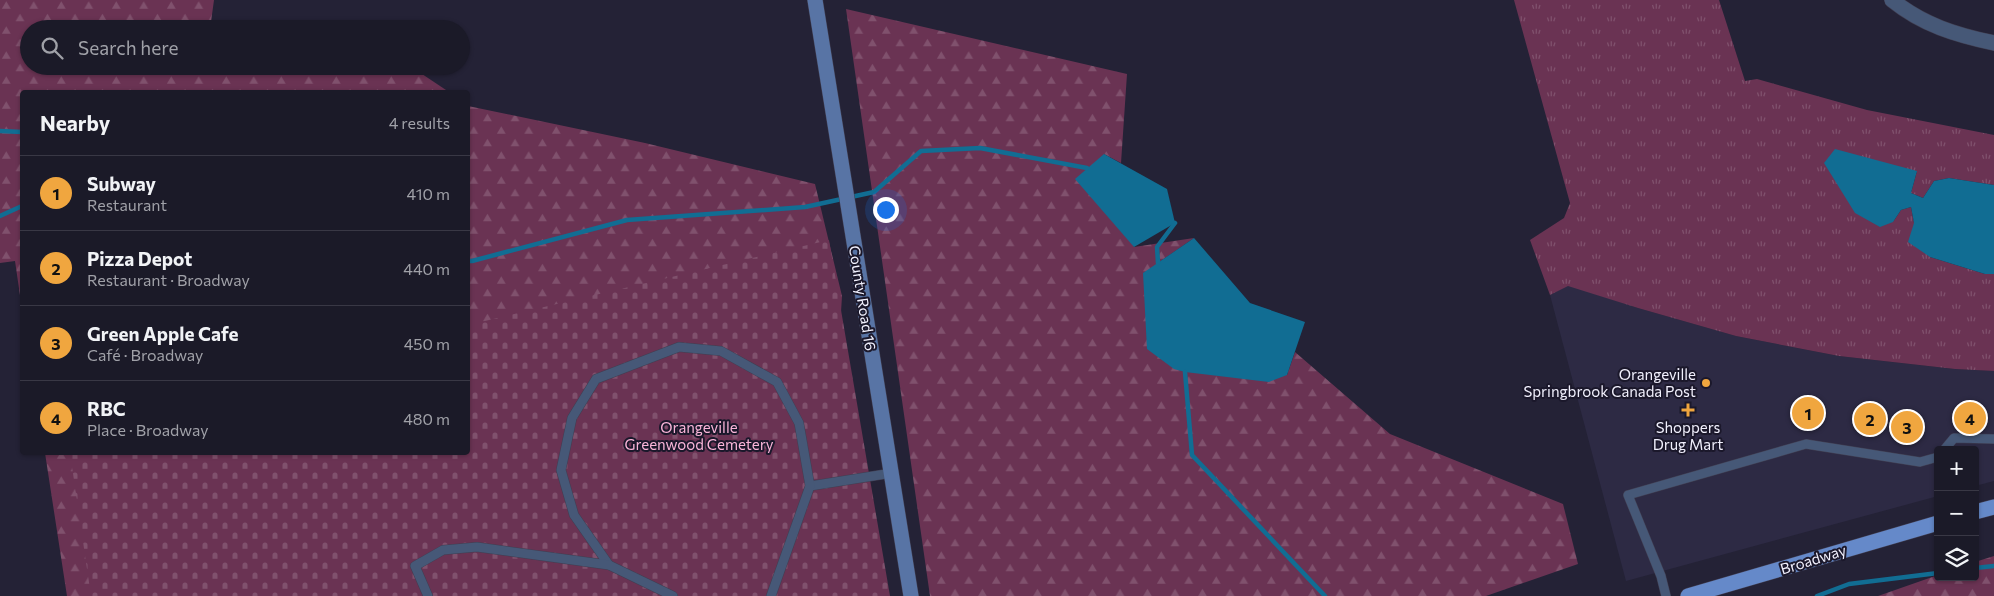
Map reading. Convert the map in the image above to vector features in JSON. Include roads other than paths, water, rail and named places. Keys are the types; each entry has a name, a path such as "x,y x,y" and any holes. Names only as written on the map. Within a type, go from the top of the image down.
{"main road":[{"name":"County Road 16","path":"815,0 911,596"},
{"path":"1979,511 1994,507"},
{"name":"Broadway","path":"1688,596 1934,524"}],"street":[{"path":"1892,0 1910,15 1962,36 1994,43"}],"lane":[{"path":"609,565 574,515 561,470 572,418 596,379 679,347 721,351 777,382 799,423 810,486 771,596"},
{"path":"1947,446 1954,438 1994,438"},
{"path":"1666,596 1661,576 1628,495 1806,444 1920,462 1934,458"},
{"path":"810,486 892,473"},
{"path":"428,596 415,566 443,550 476,547 609,565 672,596"}],"water":[{"path":"1835,149 1917,171 1911,193 1923,198 1934,181 1949,178 1994,185 1994,274 1985,274 1930,257 1908,242 1914,223 1911,207 1901,210 1893,222 1880,227 1855,213 1824,163"},
{"path":"1104,154 1167,189 1175,223 1134,247 1075,179"},
{"path":"1194,238 1250,303 1305,322 1287,375 1269,382 1185,372 1174,369 1147,349 1143,273"}],"waterway":[{"path":"0,131 20,132"},
{"path":"470,261 627,220 805,207 874,192 921,151 980,148 1087,168"},
{"path":"0,216 20,207"},
{"path":"1158,263 1157,247 1175,223"},
{"path":"1185,372 1192,455 1325,596"},
{"path":"1979,568 1994,566"},
{"path":"1817,596 1849,584 1934,573"}],"place":[{"name":"Orangeville Springbrook Canada Post","path":"1706,383"},
{"name":"Shoppers Drug Mart","path":"1688,410"},
{"name":"Subway","path":"1808,413"},
{"name":"RBC","path":"1970,418"},
{"name":"Pizza Depot","path":"1870,419"},
{"name":"Green Apple Cafe","path":"1907,427"}],"park label":[{"name":"Orangeville Greenwood Cemetery","path":"699,436"}]}
